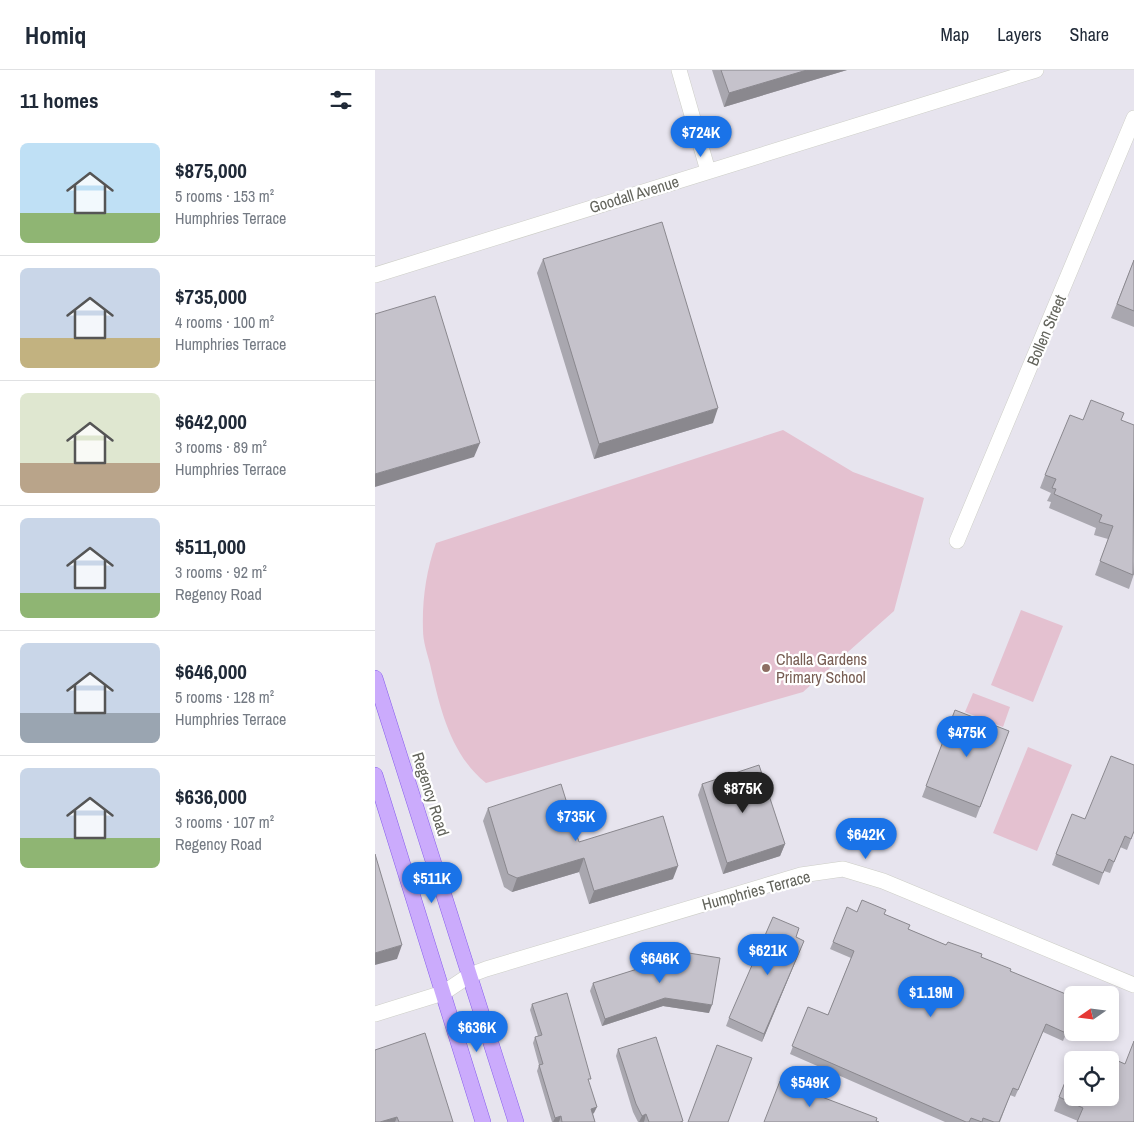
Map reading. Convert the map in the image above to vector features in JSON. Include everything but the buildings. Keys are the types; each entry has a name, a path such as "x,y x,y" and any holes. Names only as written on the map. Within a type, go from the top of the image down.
{"main road":[{"name":"Regency Road","path":"375,678 516,1122"},
{"path":"375,775 483,1122"}],"street":[{"path":"679,70 708,171"},
{"name":"Goodall Avenue","path":"375,275 1037,70"},
{"name":"Bollen Street","path":"957,541 1134,118"},
{"name":"Humphries Terrace","path":"375,1014 443,993 470,975 801,875 843,869 883,881 1134,985"}],"shaded area":[{"path":"783,430 853,472 924,498 894,611 803,692 486,783 463,758 448,729 424,643 424,597 427,575 436,543"},
{"path":"1021,610 1063,626 1033,702 991,685"},
{"path":"973,693 1010,707 1003,727 965,712"},
{"path":"1028,747 1072,765 1037,851 993,833"}],"place":[{"name":"Challa Gardens Primary School","path":"766,668"}]}
